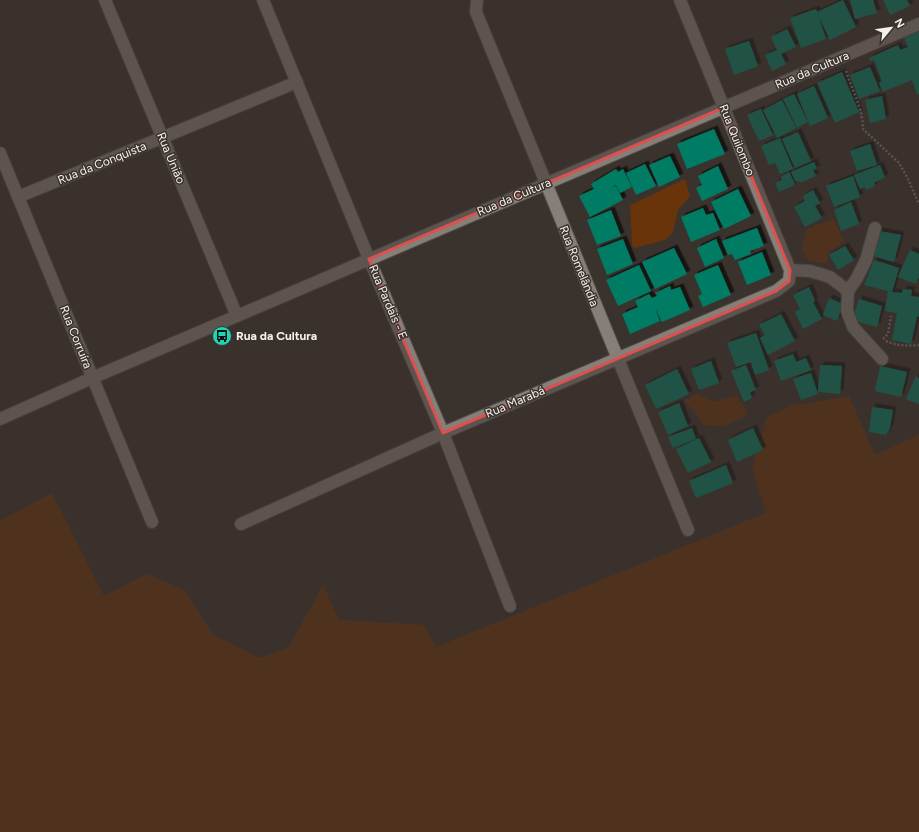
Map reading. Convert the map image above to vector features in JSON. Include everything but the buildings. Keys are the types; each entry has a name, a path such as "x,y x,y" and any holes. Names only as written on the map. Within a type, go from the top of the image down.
{"street":[{"name":"Rua União","path":"105,0 237,316"},
{"name":"Rua Pardais - E","path":"263,0 443,433 510,606"},
{"name":"Rua Romelândia","path":"476,0 476,12 688,530"},
{"name":"Rua Quilombo","path":"680,0 790,275"},
{"name":"Rua da Cultura","path":"0,419 92,378 919,24"},
{"name":"Rua da Conquista","path":"18,197 297,82"},
{"name":"Rua Corruíra","path":"0,153 152,522"},
{"path":"876,228 866,260 857,278 848,291 847,311 853,327 882,359"},
{"path":"790,275 810,271 830,277 848,291"},
{"name":"Rua Marabá","path":"241,524 443,433 776,291 790,275"}],"path":[{"path":"841,57 851,87 860,105 863,118 863,129 899,163 919,204"},
{"path":"891,316 888,334 882,339 892,344 908,346 919,345"}],"highlighted area":[{"path":"723,108 790,270 789,281 776,291 443,433 369,259"}],"shaded area":[{"path":"685,179 690,196 678,210 673,232 665,240 634,248 632,244 630,205"},
{"path":"834,219 844,242 828,252 828,263 810,262 802,250 807,229"},
{"path":"697,394 713,402 737,396 748,414 726,425 714,426 702,424 697,414 684,401"},
{"path":"849,396 875,455 919,435 919,832 0,832 0,521 52,493 104,596 147,574 185,590 212,634 260,658 289,647 323,585 339,620 424,625 436,647 766,513 752,468 767,417 793,405"}],"place":[{"name":"Rua da Cultura","path":"222,336"}]}
